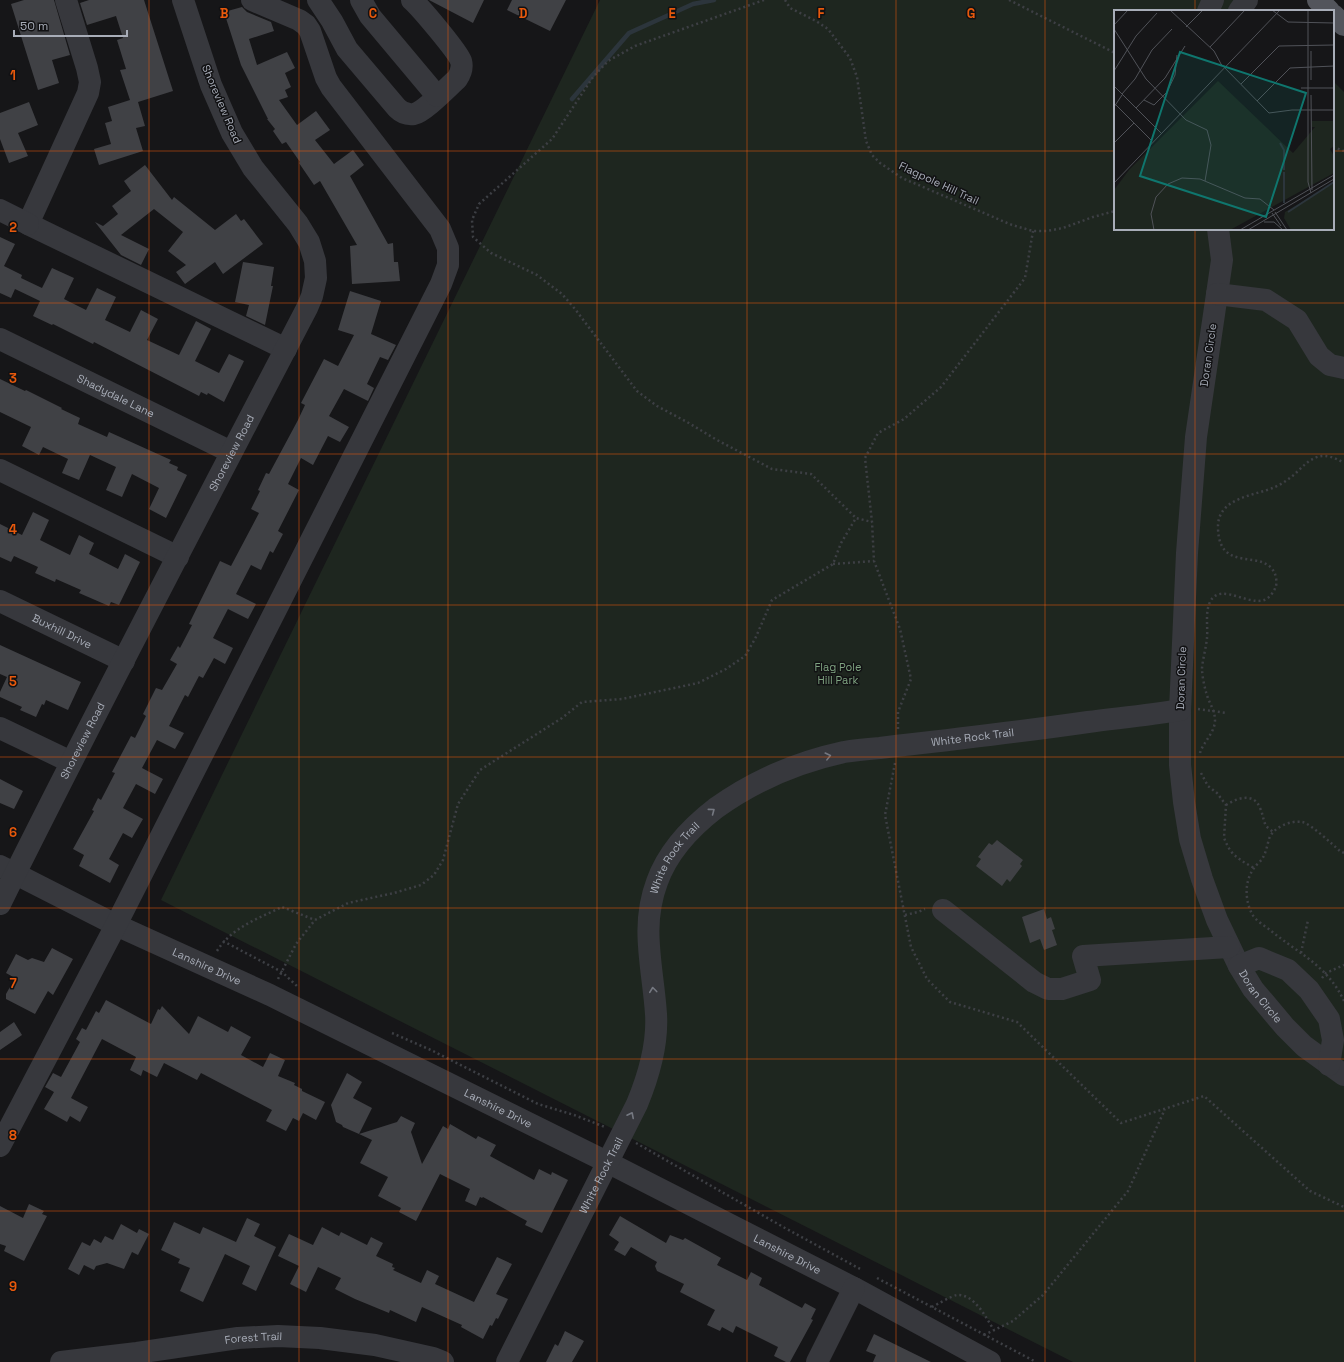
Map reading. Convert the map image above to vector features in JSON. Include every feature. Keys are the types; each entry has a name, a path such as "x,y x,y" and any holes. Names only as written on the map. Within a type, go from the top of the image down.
{"main road":[{"path":"1318,0 1328,10"},
{"path":"1334,16 1344,25"}],"street":[{"path":"28,224 88,93 90,82 66,0"},
{"name":"Shoreview Road","path":"0,904 8,869 71,762 124,661 231,452 286,349 312,296 316,278 315,261 308,242 298,224 253,168 232,133 211,85 183,0"},
{"path":"0,1146 116,925 441,284 448,265 448,248 440,229 331,87 326,78 310,31 306,25 299,20 252,0"},
{"path":"318,0 332,21 347,50 402,113 412,114 416,113 458,79 461,61 458,55 412,0"},
{"path":"361,0 370,16 437,96"},
{"path":"1208,10 1213,0"},
{"path":"1240,10 1247,0"},
{"path":"0,210 286,349"},
{"name":"Doran Circle","path":"1218,230 1222,260 1196,437 1186,553 1180,710 1180,765 1184,802 1190,839 1202,879 1229,947 1239,966 1253,989 1285,1028 1304,1046 1337,1070"},
{"path":"1217,294 1266,300 1297,320 1319,356 1330,365 1344,368"},
{"name":"Shadydale Lane","path":"0,339 231,452"},
{"path":"0,470 178,557"},
{"name":"Buxhill Drive","path":"0,601 124,661"},
{"name":"White Rock Trail","path":"507,1362 637,1104 651,1065 655,1040 656,1014 647,939 649,910 656,884 665,863 674,848 692,828 706,816 739,793 763,779 813,760 833,755 846,752 1180,710"},
{"path":"0,728 71,762"},
{"name":"Lanshire Drive","path":"8,869 116,925 270,995 607,1162 862,1280 959,1355 990,1362"},
{"path":"942,910 1034,982 1048,989 1062,989 1090,980 1083,956 1229,947"},
{"path":"1239,966 1259,958 1288,970 1309,990 1329,1020 1337,1070"},
{"path":"817,1362 862,1280"},
{"name":"Forest Trail","path":"61,1362 137,1353 238,1338 278,1336 320,1338 375,1345 433,1358 444,1362"}],"path":[{"path":"764,0 635,46 608,61 593,77 552,139 479,204 472,220 473,236 491,253 537,275 562,294 637,391 657,406 772,469 811,474 856,518 872,522"},
{"name":"Flagpole Hill Trail","path":"784,0 790,8 828,29 850,58 857,77 866,141 872,155 880,164 902,178 929,190 1012,225 1033,231 1047,231 1063,228 1093,217 1114,212"},
{"path":"1009,0 1114,52"},
{"path":"1334,148 1344,151"},
{"path":"1033,231 1025,278 941,387 904,418 878,433 866,458 874,561 900,629 911,679 898,712 898,746 885,815 911,947 927,979 950,1002 1016,1022 1121,1123 1204,1096 1310,1191 1344,1207"},
{"path":"1199,756 1215,721 1206,692 1202,668 1207,637 1208,606 1210,601 1214,597 1224,594 1237,595 1255,602 1260,602 1266,600 1273,592 1276,585 1276,578 1270,566 1258,561 1237,558 1223,548 1220,543 1218,527 1222,514 1227,507 1243,497 1263,492 1283,484 1313,458 1324,455 1331,456 1344,463"},
{"path":"833,564 842,542 856,518"},
{"path":"270,995 296,944 315,920 348,902 394,893 421,885 434,875 443,860 458,804 480,770 562,718 582,702 622,699 698,683 726,669 745,656 755,639 772,600 833,564 874,561"},
{"path":"1180,710 1189,708 1227,713"},
{"path":"1199,771 1208,786 1217,793 1226,805 1224,838 1228,847 1233,854 1254,868"},
{"path":"1226,805 1242,797 1257,801 1267,826 1273,832"},
{"path":"1344,853 1307,823 1288,823 1280,826 1269,838 1268,845 1262,859 1254,868 1248,880 1246,899 1253,916 1287,944 1301,952 1326,974 1344,1001"},
{"path":"208,966 223,941 251,921 282,907 315,920"},
{"path":"1301,952 1308,920"},
{"path":"223,941 282,972 303,991"},
{"path":"1326,974 1344,965"},
{"path":"387,1031 438,1054 533,1101 603,1126 621,1135 785,1228 862,1280"},
{"path":"959,1355 984,1335 1013,1321 1043,1295 1128,1191 1166,1108"},
{"path":"876,1277 1036,1362"},
{"path":"932,1307 957,1295 967,1297 980,1308 994,1330"}],"green space":[{"name":"Flag Pole Hill Park","path":"600,0 1244,0 1255,10 1114,10 1114,230 1334,230 1334,82 1344,92 1344,1362 1073,1362 161,900"}],"building":[{"path":"24,0 54,0 70,55 52,60 59,83 38,90 11,4"},
{"path":"89,0 144,0 173,91 138,102 145,126 136,128 143,151 99,165 94,149 111,144 105,123 112,121 108,107 130,100 120,70 126,69 117,40 123,38 116,16 87,25 80,3"},
{"path":"429,0 484,0 473,23"},
{"path":"512,0 566,0 550,31 507,10"},
{"path":"242,7 247,12 271,22 274,31 249,39 257,65 287,52 295,68 285,73 291,87 285,90 288,97 279,100 297,125 316,111 330,130 315,140 334,164 353,150 364,165 350,176 388,244 393,243 394,262 398,262 400,281 352,284 350,246 357,245 320,181 314,185 286,142 282,144 273,131 275,129 267,119 241,65 224,12"},
{"path":"29,102 38,125 18,133 28,156 9,163 0,139 0,113"},
{"path":"145,165 172,200 174,197 215,230 236,214 241,221 244,219 263,244 223,274 215,262 185,284 176,272 186,265 168,251 183,232 154,209 121,235 149,249 141,265 121,255 95,222 103,226 118,214 112,206 131,191 124,181"},
{"path":"0,237 15,244 4,266 22,275 21,278 42,288 52,268 74,278 64,299 86,310 97,288 116,297 105,320 130,332 141,310 158,319 147,340 179,355 196,321 211,329 195,361 219,373 229,354 244,361 224,402 208,393 207,395 201,392 199,396 94,342 93,344 53,324 52,325 33,316 40,301 15,289 11,298 0,293"},
{"path":"243,262 274,267 271,286 273,286 265,325 246,316 249,305 235,302"},
{"path":"350,291 381,301 371,334 396,345 388,360 380,357 367,384 374,388 368,401 344,389 329,416 349,427 340,442 328,436 313,465 301,458 288,484 299,490 278,531 283,534 273,553 270,551 261,570 251,565 236,594 256,604 248,619 228,609 213,638 233,648 225,664 214,658 203,678 199,676 188,697 185,695 169,726 184,733 175,749 157,740 142,768 163,779 155,794 136,784 123,808 143,819 132,838 123,833 109,859 119,865 110,883 79,866 84,855 73,849 94,811 92,810 98,798 101,800 115,773 112,772 131,736 135,738 146,716 143,714 156,688 162,690 177,664 170,660 178,646 180,648 192,625 189,624 220,561 231,566 259,513 251,509 260,491 258,490 266,473 269,474 298,420 305,405 301,403 324,359 338,366 354,335 338,330"},
{"path":"0,379 25,391 26,390 80,418 78,424 107,437 109,432 171,460 169,463 178,467 177,470 187,475 166,518 149,509 159,488 132,474 122,497 106,490 116,467 90,455 79,480 62,473 68,459 43,447 39,455 22,446 31,427 0,412"},
{"path":"33,512 49,520 40,540 70,555 79,535 94,543 89,554 118,569 125,554 140,562 119,605 111,602 109,606 79,593 81,590 56,579 55,582 35,573 38,567 14,556 11,562 0,557 0,524 22,535"},
{"path":"0,645 81,682 68,710 46,700 44,705 42,704 36,717 20,710 22,707 0,697 0,692 7,677 0,674"},
{"path":"0,779 23,791 14,809 0,803"},
{"path":"997,840 1023,860 1020,864 1022,866 1010,882 1007,879 1002,886 976,866 981,859 978,857 989,843 992,845"},
{"path":"1044,909 1047,919 1051,917 1055,929 1052,930 1057,945 1044,950 1040,939 1030,943 1022,917"},
{"path":"52,948 73,959 53,995 48,991 35,1014 6,999 6,994 15,978 6,973 16,954 28,960 32,958 44,962"},
{"path":"106,1000 151,1024 158,1009 160,1010 162,1006 189,1034 198,1016 228,1032 231,1026 251,1037 241,1055 263,1067 270,1053 285,1060 278,1076 295,1083 294,1085 302,1089 302,1091 325,1102 316,1120 303,1113 299,1121 293,1118 286,1131 266,1121 272,1110 201,1073 197,1080 164,1063 157,1077 143,1070 141,1076 130,1070 136,1057 102,1039 71,1098 88,1107 80,1122 70,1116 67,1122 44,1109 54,1092 45,1087 53,1073 61,1077 80,1042 76,1039 82,1028 86,1030 96,1011 99,1013"},
{"path":"14,1022 22,1035 0,1050 0,1032"},
{"path":"347,1073 362,1082 353,1098 372,1108 359,1134 336,1122 331,1105"},
{"path":"401,1116 415,1123 411,1132 422,1164 443,1126 448,1129 450,1124 476,1139 478,1136 496,1145 490,1156 534,1180 539,1169 551,1175 552,1172 568,1180 542,1233 525,1225 527,1221 483,1197 480,1197 476,1206 465,1201 470,1189 440,1174 416,1221 399,1212 401,1208 378,1196 388,1177 360,1163 372,1140 359,1134 397,1122"},
{"path":"29,1204 44,1211 42,1214 47,1216 24,1261 4,1251 6,1246 0,1244 0,1206 23,1218"},
{"path":"620,1216 666,1243 670,1235 683,1240 685,1238 721,1258 717,1265 747,1280 751,1272 762,1278 759,1285 802,1308 805,1303 816,1309 811,1319 813,1320 790,1362 786,1362 774,1356 778,1347 736,1326 733,1333 722,1327 720,1331 707,1325 715,1310 680,1292 684,1284 657,1271 655,1266 657,1262 631,1247 625,1256 614,1250 619,1242 609,1235"},
{"path":"247,1218 260,1224 254,1236 276,1247 256,1291 242,1284 250,1266 225,1254 203,1302 180,1291 190,1268 178,1263 180,1259 161,1250 174,1222 200,1234 203,1227 236,1242"},
{"path":"121,1224 137,1233 139,1229 149,1234 138,1255 132,1252 124,1269 107,1263 96,1266 94,1270 84,1265 79,1275 68,1269 82,1242 90,1246 94,1239 101,1243 105,1236 113,1240"},
{"path":"322,1227 339,1236 341,1232 367,1245 371,1237 383,1243 376,1256 393,1264 392,1267 395,1268 393,1270 421,1283 427,1270 439,1276 435,1284 474,1302 497,1257 512,1264 496,1294 508,1299 498,1319 496,1318 492,1326 490,1325 483,1339 461,1327 462,1325 422,1307 416,1322 390,1310 389,1313 355,1299 335,1289 341,1278 318,1267 306,1292 290,1284 299,1266 278,1256 289,1234 313,1245"},
{"path":"565,1331 584,1341 572,1362 546,1362 555,1344 558,1346"},
{"path":"874,1334 931,1362 873,1362 876,1355 866,1351"}],"waterway":[{"path":"572,99 629,33 693,4 714,0"}]}
